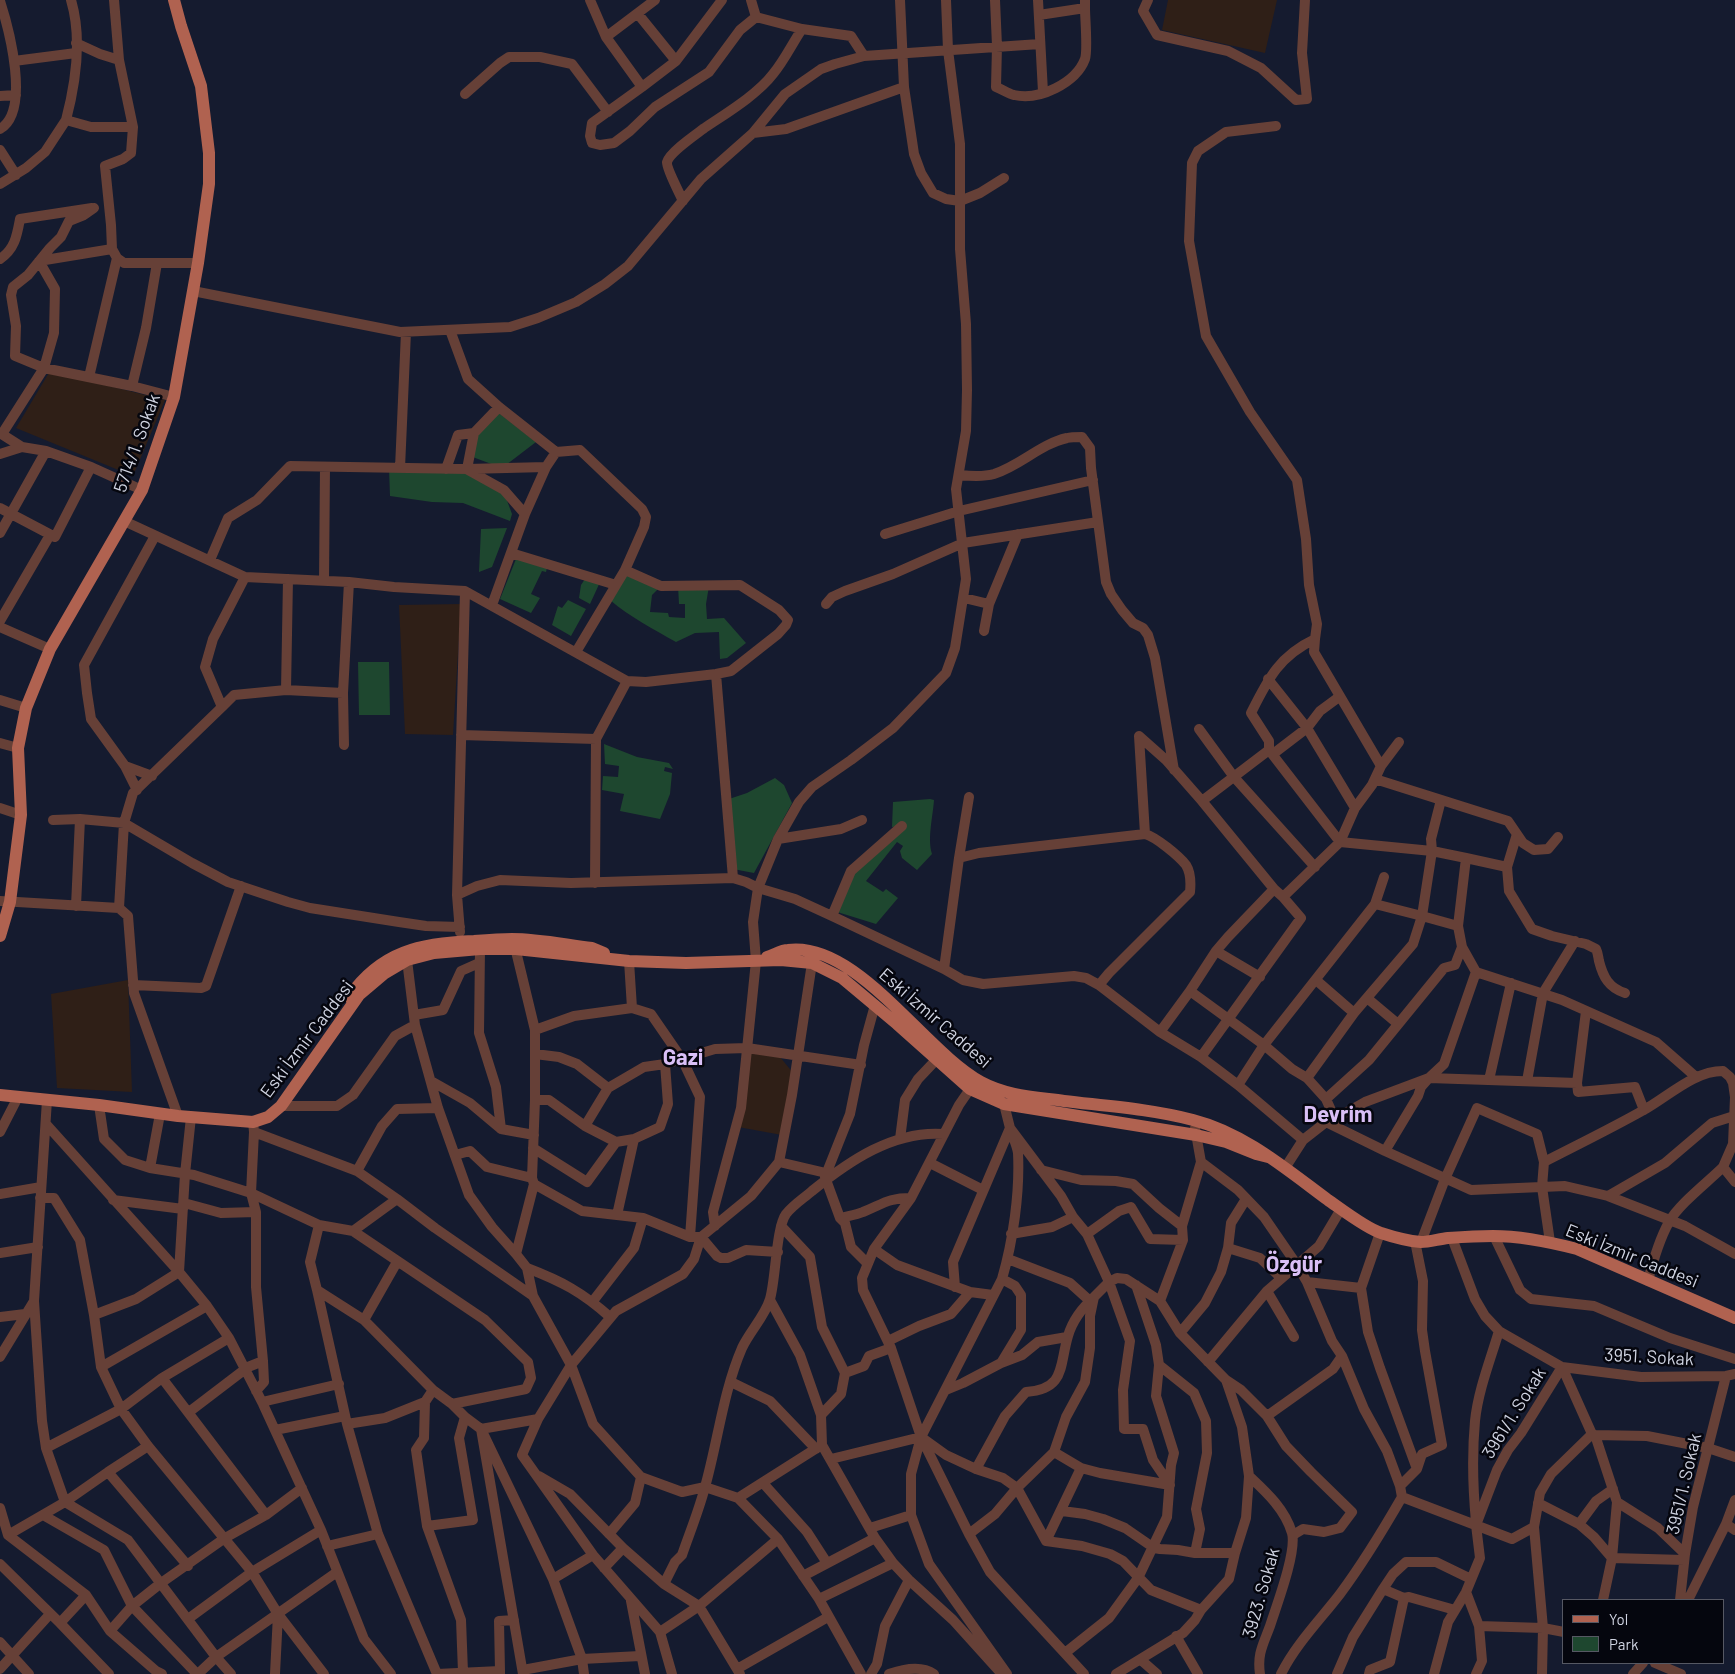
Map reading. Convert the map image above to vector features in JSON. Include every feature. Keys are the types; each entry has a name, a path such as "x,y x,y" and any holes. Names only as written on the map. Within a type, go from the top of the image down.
{"main road":[{"name":"5714/1. Sokak","path":"0,936 21,815 18,748 26,708 50,649 142,490 174,396 198,263 209,184 209,152 201,86 174,0"},
{"name":"Eski İzmir Caddesi","path":"254,1127 282,1106 359,995 384,973 407,960 461,946 480,949 515,944 629,961 686,963 781,960 812,963 842,978 970,1089 1004,1104 1196,1134 1226,1142 1268,1157"},
{"path":"0,1095 99,1104 254,1127 277,1099 360,980 380,965 401,953 422,946 515,944"},
{"name":"Eski İzmir Caddesi","path":"756,961 788,950 812,951 834,959 853,970 956,1064 978,1080 996,1089 1020,1095 1158,1113 1194,1120 1230,1134 1260,1150 1341,1209 1380,1233 1418,1241 1494,1236 1550,1242 1577,1249 1735,1318"}],"street":[{"path":"0,184 16,175 45,152 66,120 71,101 76,48 75,15 71,0"},
{"path":"89,377 114,254 105,166 123,159 131,153 133,127 120,60 114,0"},
{"path":"590,0 606,37 642,87"},
{"path":"606,37 655,0"},
{"path":"750,0 756,17"},
{"path":"900,0 904,87 914,154 921,173 934,193 946,199 960,201 980,193 1004,178"},
{"path":"715,1226 713,1212 741,1108 756,961 753,922 758,888 778,839 798,802 812,788 893,728 946,673 955,648 966,579 956,489 960,475 966,431 967,390 966,324 960,249 960,144 948,50 946,0"},
{"path":"995,0 996,87 1013,95 1032,96 1058,87 1075,75 1086,57 1085,4 1039,15"},
{"path":"1038,0 1044,92"},
{"path":"1148,0 1143,11 1157,35 1228,51 1261,68 1296,100 1308,99 1302,53 1305,0"},
{"path":"0,1 8,26 17,80 16,94 9,120 0,129"},
{"path":"720,1 676,62 592,122 590,136 592,143 600,145 614,143 630,131 655,107 709,72 740,30 756,17"},
{"path":"638,14 676,62"},
{"path":"756,17 802,29 851,36 864,56"},
{"path":"683,201 673,177 667,169 667,161 671,155 695,135 742,102 773,75 802,29"},
{"path":"193,291 385,330 406,332 510,327 538,318 576,302 605,284 628,266 701,179 753,133 785,94 821,69 864,56 1040,44"},
{"path":"14,61 76,48 120,60"},
{"path":"465,94 509,56 540,57 572,64 608,112"},
{"path":"753,133 786,130 904,87"},
{"path":"0,96 16,94"},
{"path":"66,120 91,127 133,127"},
{"path":"1276,126 1226,132 1198,151 1192,163 1189,241 1206,336 1250,412 1296,480 1306,539 1309,585 1317,624 1314,652 1381,766"},
{"path":"0,150 16,175"},
{"path":"0,258 7,254 16,241 20,219 109,205"},
{"path":"94,208 84,216 70,221 61,238 28,275 13,287 11,295 16,326 15,356 44,368 174,396"},
{"path":"39,261 114,254 124,263 198,263"},
{"path":"39,261 55,290 54,334 44,368 1,434 22,447 46,451 91,467 142,490"},
{"path":"132,386 146,328 157,263"},
{"path":"450,330 468,379 556,452 580,450 642,509 646,517 644,527 624,570 576,652"},
{"path":"400,468 406,332"},
{"path":"467,469 474,433 499,406"},
{"path":"446,469 458,435 474,433"},
{"path":"960,475 992,475 1014,467 1051,444 1066,438 1082,437 1090,448 1090,468 1105,574 1111,594 1133,623 1143,628 1150,640 1155,658 1174,770"},
{"path":"0,455 22,447"},
{"path":"0,533 46,451"},
{"path":"492,605 525,514 546,467 556,452"},
{"path":"210,560 228,518 257,500 290,466 446,469 546,467"},
{"path":"0,508 10,515 55,537 91,467"},
{"path":"324,581 325,467"},
{"path":"467,469 504,490 525,514"},
{"path":"885,534 959,511 1093,480"},
{"path":"124,521 245,577 348,582 465,591 627,681 646,682 731,671 778,634 788,620 779,610 740,586 661,586 624,570"},
{"path":"826,604 832,597 845,590 893,574 963,543 1098,522"},
{"path":"984,631 989,604 1018,534"},
{"path":"0,621 50,535"},
{"path":"136,790 125,766 91,719 84,665 155,536"},
{"path":"511,553 616,585"},
{"path":"222,707 206,667 213,639 245,577"},
{"path":"286,690 288,580"},
{"path":"344,745 343,693 348,582"},
{"path":"461,946 457,895 465,591"},
{"path":"964,598 989,604"},
{"path":"0,627 50,649"},
{"path":"1315,639 1298,647 1268,679 1251,712 1269,741 1271,752 1340,842 1432,851 1507,867"},
{"path":"716,674 733,878"},
{"path":"1268,679 1307,728 1355,808"},
{"path":"595,883 596,739 627,681"},
{"path":"119,908 124,822 132,793 152,776 234,695 286,690 343,693"},
{"path":"1202,801 1307,728 1320,711 1339,697"},
{"path":"0,700 26,708"},
{"path":"1200,729 1234,777 1315,867"},
{"path":"461,735 596,739"},
{"path":"1145,834 1139,736 1148,742 1202,801 1274,889 1301,918 1201,1057"},
{"path":"1283,897 1340,842 1355,808 1376,779 1381,766 1399,742"},
{"path":"0,743 18,748"},
{"path":"125,766 152,776"},
{"path":"1376,779 1508,822 1523,843 1534,850 1548,849 1558,837"},
{"path":"944,969 969,797"},
{"path":"1307,1078 1354,1014 1413,944 1422,916 1432,851 1431,839 1441,800"},
{"path":"0,808 21,815"},
{"path":"53,820 80,819 124,822 192,863 228,882 310,908 426,926 460,927"},
{"path":"76,906 80,819"},
{"path":"778,839 841,829 862,820"},
{"path":"832,916 851,871 902,826"},
{"path":"959,858 978,853 1145,834 1154,837 1186,865 1191,880 1190,892 1109,973 1100,986"},
{"path":"1517,834 1507,867 1509,891 1532,929 1586,944 1596,949 1608,982 1615,990 1625,994"},
{"path":"1466,858 1458,926 1462,947 1476,972 1543,993 1656,1042 1696,1077"},
{"path":"1238,1085 1264,1045 1375,904 1384,877"},
{"path":"457,895 477,886 500,880 595,883 733,878 795,899 944,969 963,980 983,984 1074,976 1086,978 1100,986 1160,1032 1201,1057 1238,1085 1303,1140"},
{"path":"133,985 201,988 206,986 241,886"},
{"path":"1160,1032 1216,951 1274,889"},
{"path":"5,902 119,908 128,916 134,993 178,1116"},
{"path":"1375,904 1458,926"},
{"path":"1527,1082 1543,993 1575,941"},
{"path":"515,944 535,1030 533,1181 516,1254"},
{"path":"1326,1099 1369,1060 1444,968 1456,965 1462,947"},
{"path":"480,949 480,1033 496,1088 501,1128"},
{"path":"1216,951 1260,977"},
{"path":"407,960 414,1020 438,1108 469,1195 492,1228 527,1268 533,1296 571,1365 593,1424 641,1477 682,1492 705,1487 738,1498 778,1539 819,1599 861,1674"},
{"path":"629,961 632,1008"},
{"path":"282,1106 337,1106 352,1095 395,1036 414,1020 443,1010 461,971 479,963"},
{"path":"696,1237 715,1226 751,1196 780,1162 812,963"},
{"path":"1384,1151 1418,1096 1421,1087 1444,1064 1476,972"},
{"path":"1316,980 1354,1014"},
{"path":"1489,1080 1511,983"},
{"path":"1190,991 1307,1078 1326,1099 1330,1121"},
{"path":"1367,998 1398,1024"},
{"path":"867,1263 851,1247 845,1223 840,1218 825,1177 850,1114 864,1045 875,1005"},
{"path":"535,1030 574,1016 632,1008 651,1014 682,1059 700,1097 694,1259 683,1274 621,1307 610,1317 571,1365 538,1419 522,1455 593,1555 660,1632 672,1674"},
{"path":"1586,1011 1577,1083 1578,1092 1636,1087 1644,1110"},
{"path":"585,1126 608,1088 644,1068 665,1064 715,1049 747,1048 861,1065"},
{"path":"535,1054 559,1057 577,1064 608,1088"},
{"path":"900,1140 904,1100 918,1079 936,1060"},
{"path":"535,1100 549,1100 585,1126 616,1142 634,1139 660,1127 668,1104 665,1064"},
{"path":"1544,1162 1644,1110 1696,1077 1715,1071 1723,1071 1730,1077 1734,1090 1733,1144 1724,1167 1684,1204 1670,1221 1653,1260 1648,1281"},
{"path":"1285,1168 1303,1140 1330,1121 1365,1102 1429,1078 1577,1083"},
{"path":"431,1081 470,1103 501,1128 534,1135"},
{"path":"970,1089 959,1105 911,1198 874,1249 862,1278 863,1290 889,1344 921,1437 990,1572 1084,1674"},
{"path":"0,1132 18,1097"},
{"path":"46,1100 34,1301 42,1421 46,1448 65,1502 128,1540 216,1658 231,1674"},
{"path":"99,1104 104,1139 125,1160 150,1168 194,1175 251,1193 319,1225 353,1231 485,1320 528,1362 531,1378 526,1388 452,1404"},
{"path":"1004,1104 1018,1152 1016,1198 1008,1259 1002,1279 921,1437 911,1474 911,1515 929,1564 1007,1674"},
{"path":"357,1171 382,1126 397,1109 438,1108"},
{"path":"1400,1486 1417,1469 1422,1454 1442,1445 1422,1330 1423,1281 1418,1241 1477,1108 1537,1134 1544,1162 1542,1187 1550,1242"},
{"path":"150,1168 160,1114"},
{"path":"1608,1196 1665,1163 1712,1123 1734,1116"},
{"path":"179,1272 185,1174 191,1117"},
{"path":"1160,1301 1183,1240 1182,1226 1201,1162 1194,1120"},
{"path":"1330,1121 1384,1151 1471,1190 1565,1186 1608,1196 1691,1229 1735,1254"},
{"path":"46,1124 179,1272 207,1306 229,1338 262,1402 321,1530 364,1639 391,1674"},
{"path":"256,1391 264,1382 256,1288 256,1212 251,1193 254,1127 357,1171 533,1296"},
{"path":"1010,1128 1087,1234 1109,1282 1130,1341 1123,1390 1124,1429 1143,1429 1153,1460 1170,1485"},
{"path":"955,1287 953,1262 1010,1128"},
{"path":"664,1584 675,1562 682,1555 705,1487 731,1382 742,1348 770,1300 781,1226 786,1213 825,1177 857,1158 900,1140 926,1134 944,1134"},
{"path":"617,1216 634,1139"},
{"path":"533,1148 586,1182 616,1142"},
{"path":"456,1155 470,1151 488,1166 533,1181 582,1211 643,1218 696,1237 721,1258 728,1258 746,1250 778,1252"},
{"path":"780,1162 825,1177"},
{"path":"1201,1162 1238,1190 1264,1217 1298,1265 1308,1282 1332,1341 1342,1356 1364,1409 1387,1451 1400,1486 1402,1497 1370,1551 1341,1593 1290,1656 1281,1674"},
{"path":"930,1163 983,1190"},
{"path":"1724,1167 1735,1182"},
{"path":"1041,1170 1080,1180 1116,1181 1133,1184 1138,1186 1159,1208 1182,1226"},
{"path":"0,1194 41,1192 54,1198 80,1240 94,1315 101,1367 121,1409 148,1446 252,1572 278,1614 324,1674"},
{"path":"840,1218 862,1213 878,1204 895,1198 911,1198"},
{"path":"353,1231 397,1199"},
{"path":"1180,1333 1205,1303 1221,1272 1228,1248 1231,1223 1246,1199"},
{"path":"113,1200 183,1206 221,1213 256,1212"},
{"path":"1087,1234 1119,1211 1131,1207 1150,1239 1183,1240"},
{"path":"1208,1362 1267,1291 1319,1246 1341,1209"},
{"path":"1011,1234 1052,1226 1073,1217"},
{"path":"593,1302 634,1248 643,1218"},
{"path":"319,1225 310,1262 346,1420 378,1534 437,1674 500,1672 499,1621 514,1620"},
{"path":"781,1226 810,1257 822,1327 845,1373 841,1394 820,1415"},
{"path":"1380,1233 1361,1288 1368,1332 1417,1469"},
{"path":"1494,1236 1520,1290 1531,1299 1594,1306 1670,1338 1735,1359"},
{"path":"1452,1238 1475,1299 1498,1332 1562,1367 1593,1435 1618,1502 1612,1558 1603,1599"},
{"path":"0,1253 38,1247"},
{"path":"1228,1248 1260,1258 1281,1278"},
{"path":"874,1249 897,1265 970,1292 993,1295"},
{"path":"1008,1259 1070,1283 1092,1299"},
{"path":"364,1320 397,1262"},
{"path":"527,1268 559,1280 593,1302 610,1317"},
{"path":"94,1315 136,1299 179,1272"},
{"path":"976,1469 1004,1416 1026,1392 1040,1391 1054,1382 1062,1368 1068,1337 1074,1321 1109,1282 1118,1278 1126,1279 1160,1301 1180,1333 1226,1380 1241,1390 1267,1416 1286,1446 1352,1512 1340,1528 1324,1532 1303,1529 1292,1534"},
{"path":"1001,1363 1021,1330 1021,1295 1015,1286 1002,1279"},
{"path":"1308,1282 1361,1288"},
{"path":"1064,1653 1109,1618 1138,1578 1154,1548 1167,1517 1171,1465 1174,1453 1156,1396 1159,1365 1156,1345 1136,1285"},
{"path":"316,1290 364,1320 433,1390 481,1429 553,1579 582,1659 584,1674"},
{"path":"1267,1291 1294,1337"},
{"path":"845,1373 864,1366 869,1356 919,1326 951,1314 970,1292"},
{"path":"969,1534 995,1514 1017,1488 1054,1452 1066,1417 1085,1382 1090,1348 1092,1299"},
{"path":"770,1300 800,1355 820,1415 819,1447"},
{"path":"0,1358 34,1301"},
{"path":"101,1367 207,1306"},
{"path":"0,1317 25,1314"},
{"path":"1476,1526 1474,1498 1475,1422 1478,1401 1498,1332"},
{"path":"946,1390 1001,1363 1022,1355 1038,1342 1068,1337"},
{"path":"46,1448 121,1409 162,1378 229,1338"},
{"path":"1267,1416 1333,1369 1342,1356"},
{"path":"189,1412 245,1370 263,1360"},
{"path":"1159,1365 1194,1393 1206,1420 1206,1453 1196,1509 1200,1529 1195,1553"},
{"name":"3951. Sokak","path":"1562,1367 1641,1377 1731,1375"},
{"name":"3961/1. Sokak","path":"1434,1674 1448,1622 1466,1592 1480,1558 1476,1526 1498,1470 1508,1450 1521,1433 1562,1367"},
{"name":"3951/1. Sokak","path":"1680,1599 1684,1557 1693,1507 1708,1448 1731,1375"},
{"path":"162,1378 266,1515"},
{"path":"1116,1674 1183,1633 1229,1579 1246,1518 1249,1476 1242,1428 1226,1380"},
{"path":"731,1382 770,1401 831,1459 875,1538 893,1563 953,1620 1002,1674"},
{"path":"262,1402 339,1384"},
{"path":"433,1390 426,1402 424,1438 416,1450 427,1526 461,1620 463,1672"},
{"path":"275,1430 346,1420 384,1418 426,1402"},
{"path":"427,1526 473,1520 458,1438 465,1417"},
{"path":"481,1429 538,1419"},
{"path":"481,1429 523,1672 582,1659 640,1656"},
{"path":"1542,1674 1543,1628 1534,1527 1540,1493 1551,1474 1593,1435 1647,1436 1708,1448 1735,1457"},
{"path":"831,1459 921,1437 946,1455 976,1469 1003,1478 1017,1488 1046,1541"},
{"path":"8,1535 65,1502 148,1446"},
{"path":"738,1498 819,1447"},
{"path":"1054,1452 1081,1468 1170,1485"},
{"path":"1046,1541 1081,1468"},
{"path":"108,1472 188,1566"},
{"path":"536,1474 570,1494 623,1548 664,1584 699,1606 738,1672 828,1617"},
{"name":"3923. Sokak","path":"1249,1476 1272,1497 1292,1534 1292,1550 1281,1593 1258,1660 1260,1674"},
{"path":"609,1534 635,1503 641,1477"},
{"path":"763,1483 807,1532 827,1563"},
{"path":"110,1631 132,1606 161,1583 188,1566 225,1538 266,1515 302,1488"},
{"path":"1579,1524 1596,1501 1613,1488"},
{"path":"1402,1497 1512,1539 1534,1527"},
{"path":"1688,1599 1726,1524 1735,1500"},
{"path":"1618,1502 1658,1528 1684,1557"},
{"path":"1538,1503 1579,1524 1594,1537 1612,1558"},
{"path":"0,1508 8,1535 86,1596 110,1631 156,1671 162,1674"},
{"path":"1062,1511 1104,1519 1125,1528 1154,1548 1195,1553 1235,1553"},
{"path":"43,1515 104,1550 132,1606 198,1674 216,1658 338,1572"},
{"path":"870,1528 911,1515"},
{"path":"1726,1524 1735,1530"},
{"path":"188,1619 252,1572 321,1530"},
{"path":"327,1546 378,1534"},
{"path":"803,1576 875,1538"},
{"path":"660,1632 699,1606 778,1539"},
{"path":"1046,1541 1082,1546 1110,1554 1124,1561 1151,1590 1201,1610"},
{"path":"604,1568 623,1548"},
{"path":"553,1579 593,1555"},
{"path":"1612,1558 1684,1557"},
{"path":"1337,1674 1353,1637 1393,1574 1406,1562 1436,1562 1471,1579"},
{"path":"819,1599 893,1563"},
{"path":"0,1564 109,1674"},
{"path":"871,1674 877,1664 884,1626 909,1580"},
{"path":"1383,1589 1404,1598 1409,1597 1455,1610"},
{"path":"1466,1592 1480,1626 1482,1661 1476,1674"},
{"path":"60,1623 86,1596"},
{"path":"1369,1674 1370,1670 1390,1662 1404,1598"},
{"path":"631,1600 640,1656 645,1674"},
{"path":"0,1669 50,1614"},
{"path":"275,1674 278,1614"},
{"path":"1480,1626 1543,1628 1562,1632"},
{"path":"1176,1636 1198,1674"},
{"path":"0,1642 29,1674"},
{"path":"1141,1660 1157,1674"},
{"path":"1657,1664 1681,1674"},
{"path":"889,1674 905,1668 930,1671 934,1674"}],"shaded area":[{"path":"1168,0 1277,0 1265,53 1162,30"},
{"path":"50,371 165,400 133,476 16,428"},
{"path":"461,604 453,735 405,734 399,605"},
{"path":"128,980 132,1092 57,1088 51,994"},
{"path":"749,1050 775,1051 794,1074 782,1135 738,1127"}],"green space":[{"path":"495,410 536,442 502,468 470,456 474,433"},
{"path":"389,468 467,469 505,495 512,514 510,521 463,503 432,502 390,496"},
{"path":"507,528 492,567 479,572 481,529"},
{"path":"516,559 548,564 546,572 542,571 531,594 540,598 531,613 500,599"},
{"path":"625,570 661,586 652,595 650,612 668,613 669,617 685,618 685,604 679,604 678,586 709,586 706,604 707,619 724,618 746,643 727,658 720,659 719,632 695,633 676,642 642,622 610,600"},
{"path":"587,576 601,580 590,604 579,598 581,585"},
{"path":"568,600 586,609 571,636 552,625 558,606 562,608"},
{"path":"358,662 389,662 390,715 359,715"},
{"path":"604,744 637,757 669,763 673,769 665,767 664,771 672,773 670,794 660,819 620,811 624,794 602,790 603,776 618,777 619,766 605,764"},
{"path":"775,778 784,785 792,803 754,873 733,869 726,800 747,793"},
{"path":"934,800 930,835 932,854 917,870 902,858 900,851 903,846 897,842 866,881 883,892 886,889 898,898 876,924 834,911 851,871 901,826 892,827 893,802"}],"district":[{"name":"Gazi","path":"683,1058"},
{"name":"Devrim","path":"1338,1115"},
{"name":"Özgür","path":"1294,1265"}]}
